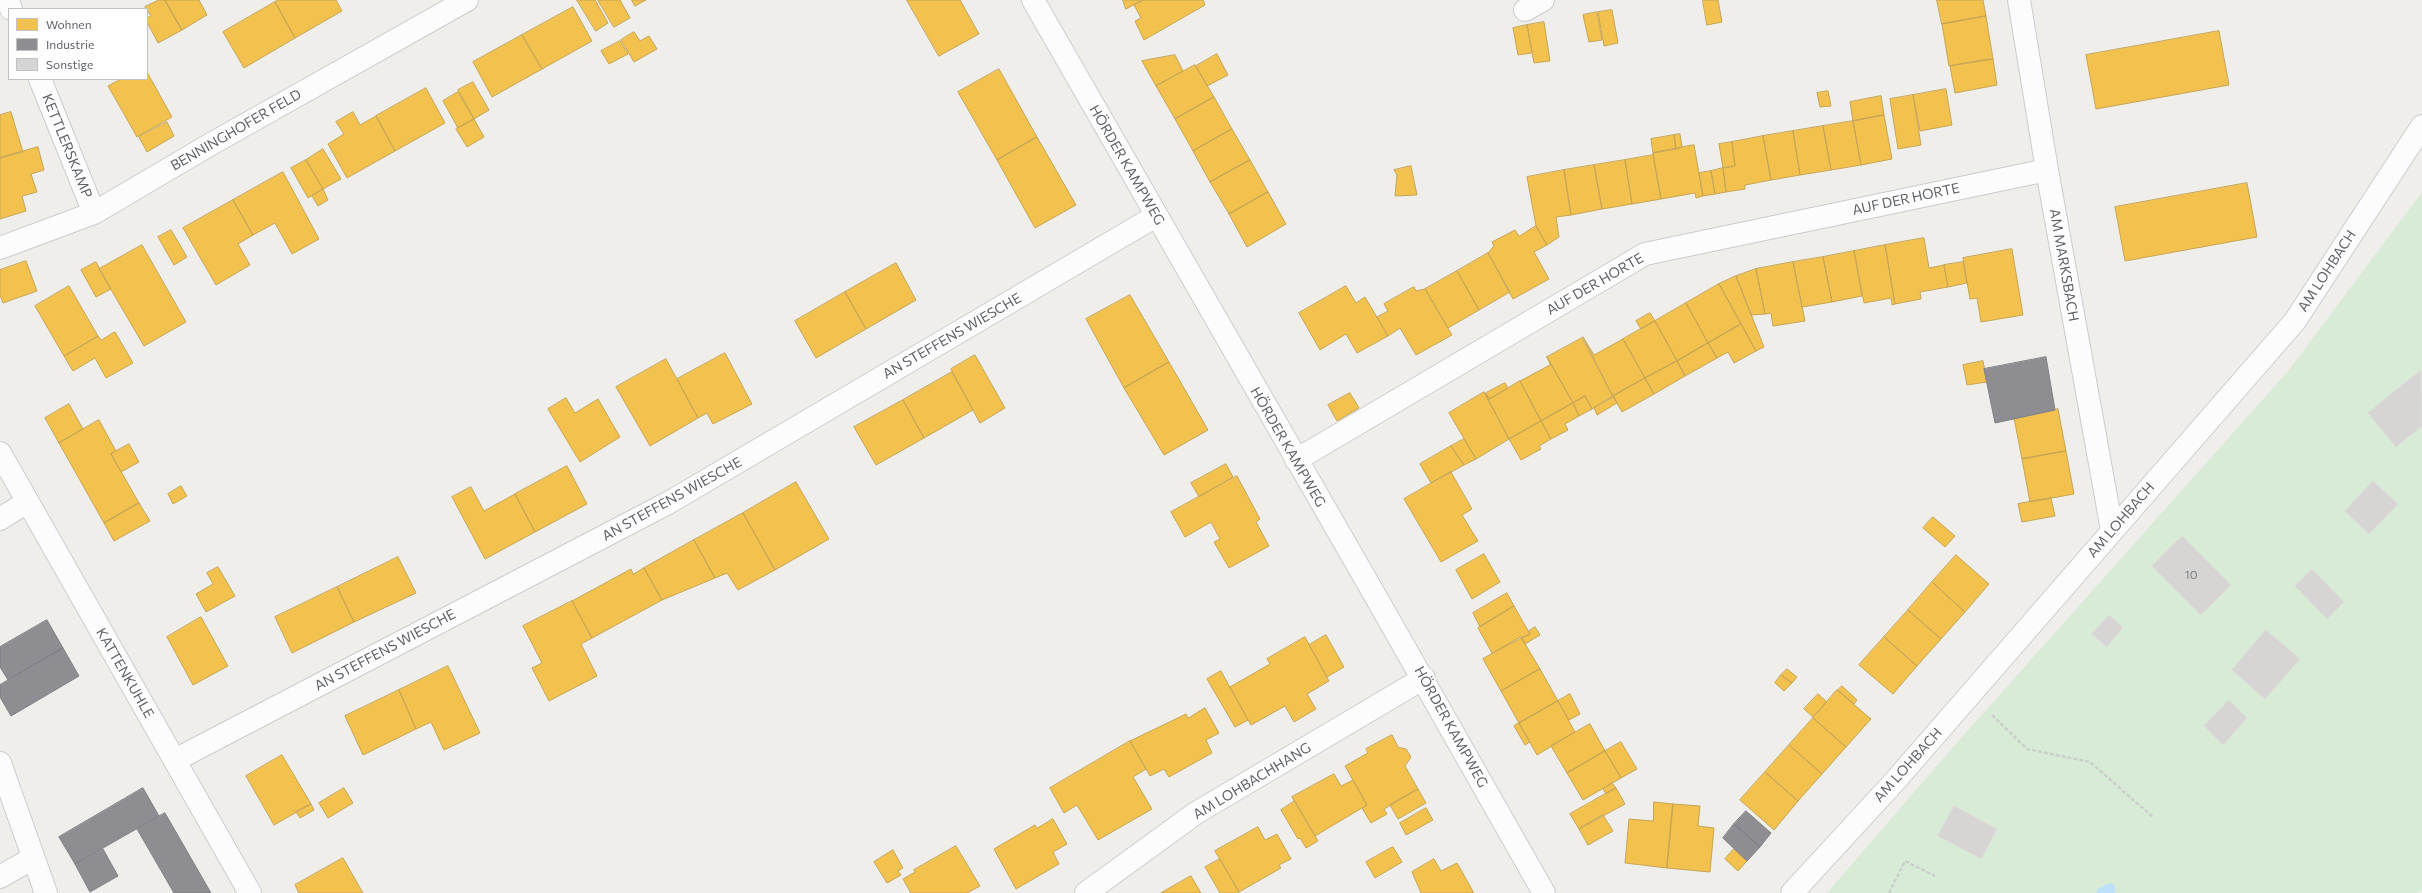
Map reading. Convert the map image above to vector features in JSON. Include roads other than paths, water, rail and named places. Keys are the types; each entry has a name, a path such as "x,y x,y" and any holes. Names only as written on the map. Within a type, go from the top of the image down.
{"street":[{"name":"BENNINGHOFER FELD","path":"0,248 94,213 211,144 467,0"},
{"name":"HÖRDER KAMPWEG","path":"1033,0 1296,460 1424,678 1544,893"},
{"name":"AM MARKSBACH","path":"2019,0 2047,170 2112,530"},
{"name":"KETTLERSKAMP","path":"40,80 94,213"},
{"name":"AM LOHBACH","path":"1792,893 1895,781 2295,321 2422,126"},
{"name":"AUF DER HORTE","path":"1296,460 1645,254 2047,170"},
{"name":"AN STEFFENS WIESCHE","path":"175,760 668,503 1156,216"},
{"name":"KATTENKUHLE","path":"0,453 250,893"},
{"path":"0,519 27,502"},
{"name":"AM LOHBACHHANG","path":"1086,893 1196,813 1424,678"},
{"path":"0,763 46,893"},
{"path":"0,877 33,858"}],"waterway":[{"path":"2102,893 2110,889"}]}
